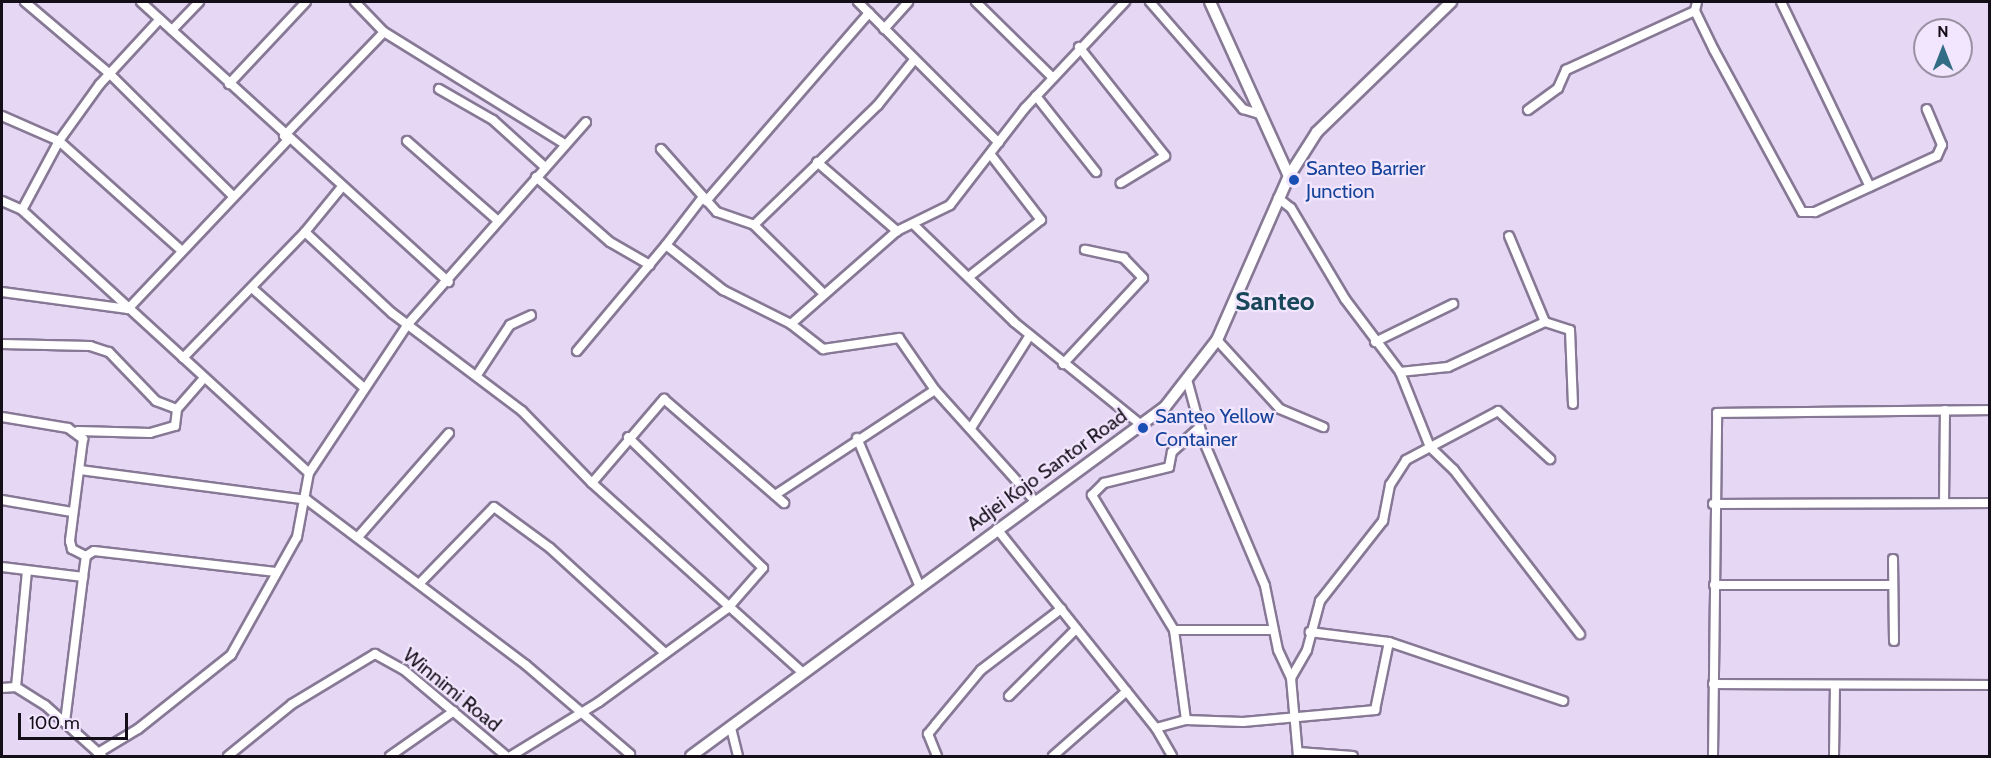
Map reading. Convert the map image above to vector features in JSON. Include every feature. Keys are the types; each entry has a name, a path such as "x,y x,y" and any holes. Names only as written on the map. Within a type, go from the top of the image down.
{"street":[{"path":"25,2 110,74 232,195"},
{"path":"141,2 286,138 448,282"},
{"path":"172,30 199,2"},
{"path":"229,84 306,2"},
{"path":"355,2 384,32 563,143"},
{"path":"858,2 999,143"},
{"path":"884,29 908,2"},
{"path":"976,2 1052,77"},
{"path":"791,324 823,293 897,231 950,205 1052,77 1078,47 1125,2"},
{"path":"1150,2 1243,109 1259,114"},
{"path":"1210,2 1289,176"},
{"name":"Adjei Kojo Santor Road","path":"691,756 919,585 1141,425 1188,383 1217,340 1289,176 1337,109 1451,2"},
{"path":"1781,2 1870,187"},
{"path":"1528,110 1558,88 1566,70 1696,6 1802,212 1815,212 1936,156 1942,145 1927,109"},
{"path":"577,351 705,199 869,13"},
{"path":"22,210 59,141 110,74 160,19"},
{"path":"128,309 384,32"},
{"path":"1078,47 1165,156 1121,183"},
{"path":"754,225 817,162 879,105 914,60"},
{"path":"439,89 493,120 545,168"},
{"path":"1036,96 1096,172"},
{"path":"2,116 59,141 182,251"},
{"path":"2,688 16,687 65,722 100,755 220,666 258,613 276,572 297,537 307,500 309,473 363,387 408,324 448,282 545,168 563,143 586,122"},
{"path":"407,141 498,221"},
{"path":"661,149 705,199 728,218 754,225 823,293"},
{"path":"970,276 1041,220 991,155"},
{"path":"817,162 897,231"},
{"path":"536,177 617,247 650,265"},
{"path":"183,358 305,232 341,188"},
{"path":"1278,198 1291,208 1375,342 1400,372 1430,447 1454,470 1580,634"},
{"path":"2,201 22,210 309,473"},
{"path":"913,224 1030,335 1141,425"},
{"path":"305,232 408,324 477,375 529,418 592,483 728,608 802,672"},
{"path":"1509,236 1545,322"},
{"path":"666,246 723,290 791,324 823,350 899,338 935,390 1035,501"},
{"path":"1063,364 1143,278 1124,258 1085,250"},
{"path":"252,288 363,387"},
{"path":"2,292 128,309"},
{"path":"1375,342 1453,304"},
{"path":"477,375 510,325 531,315"},
{"path":"1400,372 1448,367 1545,322 1570,330 1573,404"},
{"path":"971,428 1030,335"},
{"path":"1217,340 1280,409 1323,427"},
{"path":"2,344 90,346 109,352 156,401 177,410"},
{"path":"2,417 78,431 150,433 175,426 177,410 204,378"},
{"path":"1188,383 1200,428 1256,558 1273,630 1291,678 1298,754 1353,756"},
{"path":"775,495 857,438 935,390"},
{"path":"592,483 628,436 664,399 784,503"},
{"path":"1944,504 1945,410"},
{"path":"1713,756 1713,504 1718,413 1989,410"},
{"path":"1291,678 1320,601 1383,521 1395,473 1416,452 1498,411 1550,459"},
{"path":"1186,720 1174,630 1092,495 1104,483 1168,467 1172,452 1200,428"},
{"path":"78,431 83,439 72,513 72,549 86,556 100,551 276,572"},
{"path":"358,537 449,433"},
{"path":"511,756 581,711 728,608 763,564 628,436"},
{"path":"857,438 919,585"},
{"path":"80,470 307,500 358,537 581,711 630,754"},
{"path":"2,500 72,513"},
{"path":"1713,504 1989,504"},
{"path":"419,584 494,507 550,548 665,653"},
{"path":"997,529 1156,728 1172,756"},
{"path":"65,722 86,556"},
{"path":"1893,559 1894,641"},
{"path":"2,567 83,577"},
{"path":"16,687 27,571"},
{"path":"1714,585 1893,585"},
{"path":"935,756 928,734 981,670 1060,609"},
{"path":"1009,696 1076,629"},
{"path":"1174,630 1273,630"},
{"path":"1310,632 1389,642 1563,701"},
{"path":"1156,728 1186,720 1375,710 1389,642"},
{"name":"Winnimi Road","path":"228,756 292,704 375,654 454,711 506,756"},
{"path":"1713,684 1989,685"},
{"path":"1834,756 1835,686"},
{"path":"1053,756 1127,691"},
{"path":"390,756 454,711"},
{"path":"730,728 737,756"}],"place":[{"name":"Santeo Barrier Junction","path":"1294,180"},
{"name":"Santeo Yellow Container","path":"1143,428"}],"district":[{"name":"Santeo","path":"1275,302"}]}
